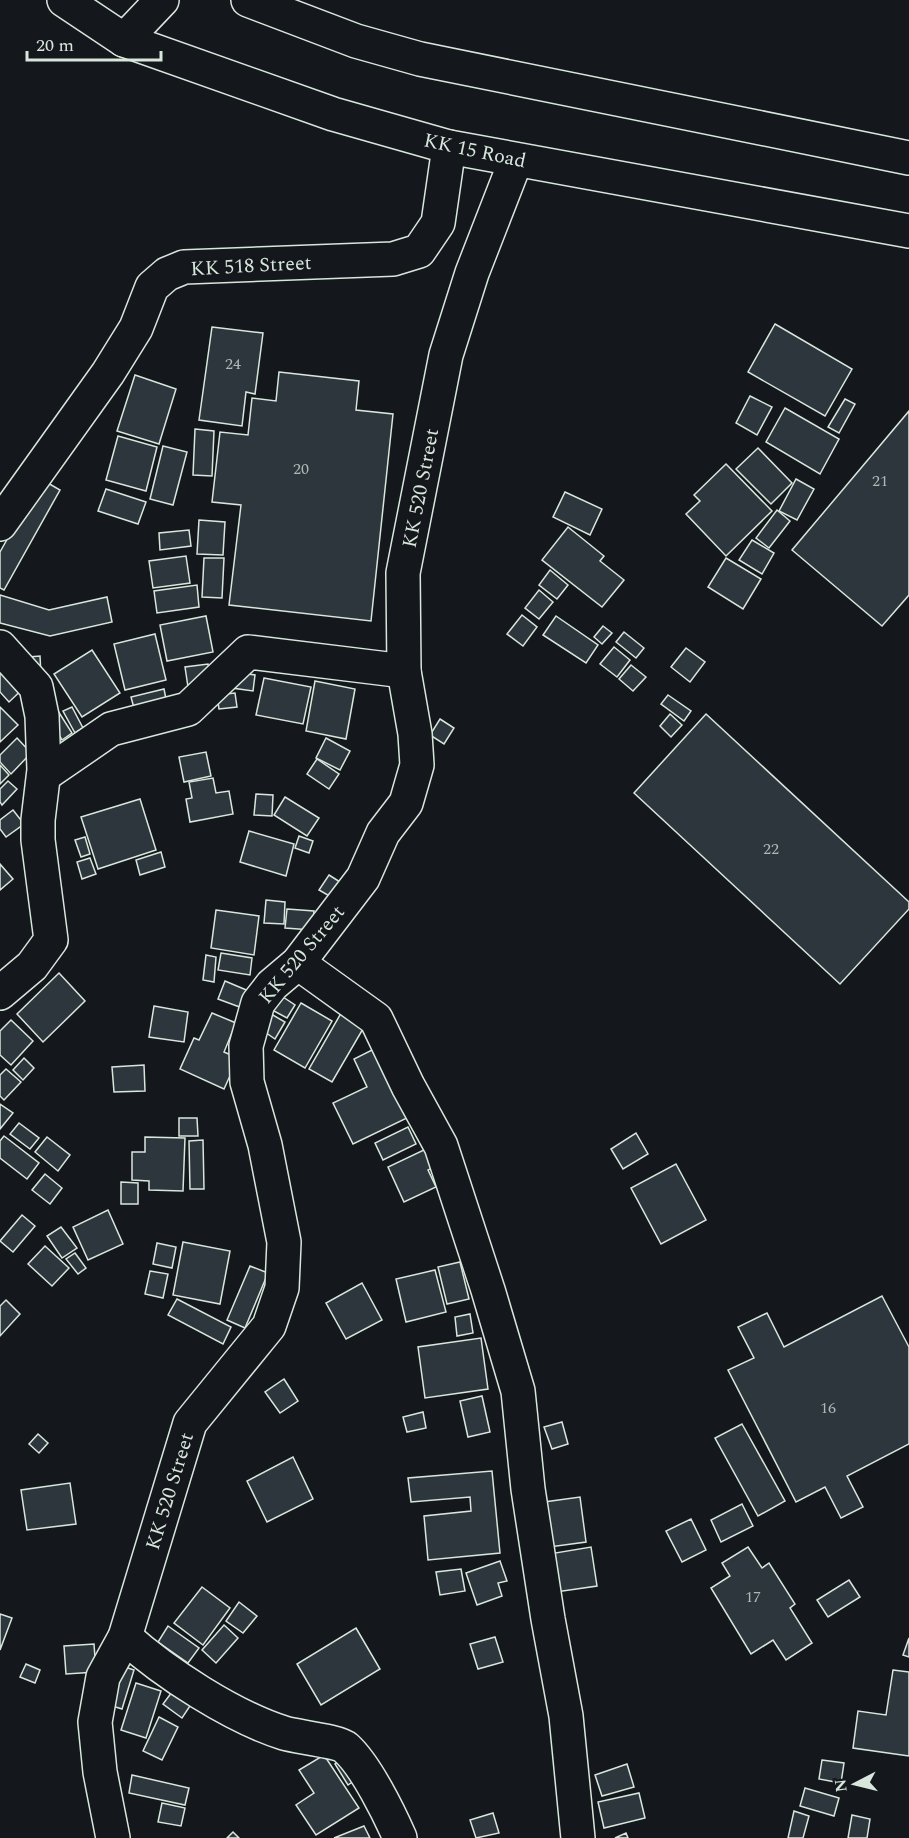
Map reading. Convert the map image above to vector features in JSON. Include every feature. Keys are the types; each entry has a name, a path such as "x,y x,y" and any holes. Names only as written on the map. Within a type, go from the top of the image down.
{"main road":[{"name":"KK 15 Road","path":"64,0 124,40 333,114 449,147 909,231"},
{"path":"124,40 162,0"},
{"path":"248,0 356,41 420,59 909,158"},
{"name":"KK 518 Street","path":"0,524 108,373 136,328 152,287 167,274 184,267 393,259 419,251 438,223 449,147"},
{"name":"KK 520 Street","path":"113,1838 100,1772 95,1722 103,1677 125,1637 190,1423 269,1326 282,1288 284,1242 265,1145 247,1082 246,1046 258,1003 272,985 298,963 363,878 383,833 405,803 417,765 415,735 404,671 403,573 446,355 472,273 516,160"},
{"path":"0,647 36,687 42,716 44,775 38,840 51,940 32,966 0,993"},
{"path":"44,775 111,729 188,710 248,652 404,671"},
{"path":"298,963 376,1019 408,1086 441,1146 488,1290 518,1391 528,1490 548,1619 567,1716 578,1838"},
{"path":"125,1637 142,1652 234,1713 284,1733 344,1747 367,1775 400,1838"}],"building":[{"path":"775,324 852,369 825,416 748,372"},
{"path":"212,327 263,333 255,394 246,392 242,426 199,420"},
{"path":"279,372 359,381 356,410 393,414 371,621 229,605 241,505 212,502 220,432 248,435 252,398 276,401"},
{"path":"135,375 176,389 159,444 117,431"},
{"path":"750,396 772,407 757,435 736,423"},
{"path":"845,399 855,404 839,433 828,427"},
{"path":"785,408 839,439 820,474 766,442"},
{"path":"909,411 909,595 882,626 792,550"},
{"path":"195,429 214,431 212,476 193,475"},
{"path":"118,436 157,447 146,491 106,480"},
{"path":"163,446 187,452 173,505 150,499"},
{"path":"758,448 792,483 771,504 736,469"},
{"path":"726,464 772,511 726,556 686,514 700,501 694,495"},
{"path":"41,479 60,490 4,590 0,588 0,552"},
{"path":"796,479 814,489 797,520 779,511"},
{"path":"106,489 146,502 138,524 98,511"},
{"path":"565,492 602,509 590,535 553,517"},
{"path":"777,510 790,521 769,548 756,538"},
{"path":"199,520 225,522 223,555 197,554"},
{"path":"568,527 604,556 600,561 624,580 602,607 542,560"},
{"path":"189,530 191,546 160,550 159,533"},
{"path":"752,540 774,553 762,574 739,560"},
{"path":"186,556 190,583 153,588 149,561"},
{"path":"204,558 224,558 222,598 202,597"},
{"path":"726,558 761,579 743,609 708,587"},
{"path":"550,570 568,585 557,599 539,585"},
{"path":"197,585 199,607 157,613 154,591"},
{"path":"539,590 553,602 539,619 525,608"},
{"path":"0,595 49,610 107,597 112,622 50,636 0,623"},
{"path":"522,615 537,627 523,646 507,634"},
{"path":"206,616 213,652 167,661 160,625"},
{"path":"556,616 598,645 586,663 543,635"},
{"path":"603,626 612,633 602,644 594,637"},
{"path":"624,632 644,648 636,658 616,642"},
{"path":"155,634 166,680 125,690 114,644"},
{"path":"614,647 630,660 617,677 600,664"},
{"path":"686,648 705,662 690,682 671,667"},
{"path":"92,650 120,693 82,717 54,674"},
{"path":"0,654 28,684 9,702 0,692"},
{"path":"40,656 41,675 29,657"},
{"path":"208,664 211,684 188,687 185,667"},
{"path":"631,665 646,677 633,691 619,679"},
{"path":"235,672 255,675 253,691 232,688"},
{"path":"264,678 311,687 303,724 256,715"},
{"path":"315,681 355,689 346,739 306,731"},
{"path":"164,689 166,699 134,708 131,697"},
{"path":"235,693 237,707 219,709 217,695"},
{"path":"668,695 691,711 684,721 661,704"},
{"path":"0,707 18,725 0,742"},
{"path":"72,707 83,728 75,733 63,711"},
{"path":"58,711 72,733 62,740 48,716"},
{"path":"670,714 682,725 671,737 660,726"},
{"path":"706,714 909,902 909,909 840,984 634,793"},
{"path":"440,719 454,728 444,744 430,735"},
{"path":"17,738 31,753 11,774 0,762 0,755"},
{"path":"326,738 350,751 340,770 316,758"},
{"path":"206,752 211,776 184,782 179,757"},
{"path":"317,759 339,774 329,789 307,774"},
{"path":"0,765 9,775 0,784"},
{"path":"213,778 216,793 229,791 233,814 190,822 186,799 192,798 189,782"},
{"path":"8,781 17,789 2,805 0,789"},
{"path":"256,794 273,795 272,816 254,815"},
{"path":"285,797 319,818 307,836 274,815"},
{"path":"140,799 156,850 98,869 81,817"},
{"path":"13,810 24,824 6,837 0,829 0,820"},
{"path":"249,831 294,844 286,876 240,862"},
{"path":"299,836 313,841 309,853 295,848"},
{"path":"85,837 90,854 81,857 75,840"},
{"path":"161,852 165,867 140,875 136,860"},
{"path":"90,858 96,874 82,879 77,862"},
{"path":"0,864 13,879 0,890"},
{"path":"329,875 348,887 338,901 319,890"},
{"path":"266,900 285,902 284,924 264,923"},
{"path":"287,909 314,911 312,930 285,928"},
{"path":"216,910 259,916 254,955 211,948"},
{"path":"221,953 252,958 250,975 218,970"},
{"path":"206,955 216,957 214,982 203,980"},
{"path":"59,973 85,1001 43,1042 17,1014"},
{"path":"225,981 251,992 245,1009 218,999"},
{"path":"280,995 295,1005 287,1018 272,1010"},
{"path":"301,1003 332,1021 305,1068 274,1050"},
{"path":"154,1006 188,1012 184,1042 149,1037"},
{"path":"344,1008 367,1022 332,1082 309,1069"},
{"path":"212,1013 236,1023 224,1052 238,1058 224,1089 180,1069 194,1038 199,1040"},
{"path":"271,1014 285,1022 275,1039 262,1030"},
{"path":"11,1020 33,1041 11,1065 0,1055 0,1031"},
{"path":"374,1049 407,1118 353,1144 333,1103 367,1087 354,1059"},
{"path":"24,1058 34,1068 23,1080 13,1070"},
{"path":"144,1065 145,1091 114,1092 112,1067"},
{"path":"6,1069 21,1082 4,1100 0,1096 0,1075"},
{"path":"0,1104 13,1113 0,1129"},
{"path":"179,1118 197,1118 198,1136 179,1136"},
{"path":"19,1123 39,1138 30,1149 10,1134"},
{"path":"408,1127 416,1144 383,1160 375,1143"},
{"path":"636,1133 648,1154 623,1169 611,1149"},
{"path":"4,1136 39,1163 27,1179 0,1158 0,1141"},
{"path":"47,1137 70,1155 58,1171 35,1152"},
{"path":"145,1137 185,1138 183,1191 149,1190 149,1181 132,1180 132,1152 145,1152"},
{"path":"203,1140 204,1189 190,1189 189,1141"},
{"path":"428,1148 436,1166 428,1170 436,1187 404,1202 388,1167"},
{"path":"676,1164 706,1220 661,1244 631,1188"},
{"path":"45,1174 62,1188 50,1204 32,1190"},
{"path":"121,1182 138,1183 138,1204 121,1204"},
{"path":"108,1210 123,1244 88,1260 73,1227"},
{"path":"22,1215 35,1226 13,1252 0,1241"},
{"path":"61,1227 77,1248 62,1258 47,1236"},
{"path":"183,1242 230,1251 220,1304 173,1295"},
{"path":"157,1243 176,1247 172,1268 153,1264"},
{"path":"45,1246 69,1268 52,1286 28,1264"},
{"path":"75,1253 86,1268 78,1274 66,1259"},
{"path":"460,1262 469,1299 447,1304 438,1267"},
{"path":"250,1266 268,1273 245,1328 227,1320"},
{"path":"435,1270 446,1312 406,1322 396,1279"},
{"path":"150,1271 168,1274 163,1298 145,1294"},
{"path":"362,1283 382,1320 346,1339 326,1303"},
{"path":"882,1296 909,1347 909,1444 847,1476 863,1507 841,1518 825,1487 796,1502 728,1370 754,1358 738,1327 767,1313 784,1347"},
{"path":"177,1299 231,1327 223,1344 168,1315"},
{"path":"6,1300 20,1314 0,1336 0,1306"},
{"path":"470,1314 473,1333 457,1336 455,1317"},
{"path":"481,1338 488,1389 425,1398 418,1347"},
{"path":"284,1379 298,1401 280,1413 265,1392"},
{"path":"482,1396 490,1432 468,1437 460,1401"},
{"path":"423,1412 426,1428 407,1432 403,1417"},
{"path":"562,1422 568,1444 552,1449 544,1427"},
{"path":"742,1424 785,1501 758,1516 715,1438"},
{"path":"38,1434 48,1443 39,1453 29,1444"},
{"path":"293,1457 313,1499 267,1522 247,1481"},
{"path":"492,1471 500,1553 428,1560 424,1516 471,1511 470,1497 411,1502 408,1478"},
{"path":"70,1483 76,1524 27,1530 21,1490"},
{"path":"580,1497 586,1542 542,1548 537,1503"},
{"path":"742,1504 753,1526 721,1542 711,1520"},
{"path":"691,1519 706,1550 682,1562 666,1531"},
{"path":"591,1547 597,1586 549,1593 543,1555"},
{"path":"748,1547 762,1568 769,1563 795,1604 790,1608 812,1643 786,1660 773,1640 751,1654 711,1588 730,1576 722,1563"},
{"path":"500,1561 507,1581 498,1583 502,1596 477,1605 466,1573"},
{"path":"461,1569 465,1591 440,1595 436,1572"},
{"path":"849,1580 860,1597 828,1617 817,1600"},
{"path":"202,1587 230,1608 203,1645 174,1623"},
{"path":"239,1602 257,1616 243,1633 226,1621"},
{"path":"0,1614 12,1618 0,1650"},
{"path":"224,1625 238,1638 216,1663 202,1650"},
{"path":"168,1626 199,1648 188,1663 158,1642"},
{"path":"356,1628 380,1669 321,1705 297,1664"},
{"path":"495,1637 503,1662 478,1669 470,1644"},
{"path":"909,1638 909,1657 903,1655"},
{"path":"94,1644 96,1672 66,1674 64,1646"},
{"path":"26,1664 40,1670 35,1683 20,1677"},
{"path":"116,1664 134,1670 122,1709 103,1703"},
{"path":"893,1670 909,1672 909,1756 853,1748 858,1711 886,1715"},
{"path":"136,1683 161,1691 146,1738 121,1730"},
{"path":"172,1692 194,1700 182,1718 163,1704"},
{"path":"159,1717 178,1727 162,1760 143,1751"},
{"path":"324,1755 359,1808 316,1835 296,1805 314,1793 299,1770"},
{"path":"348,1755 361,1776 348,1785 335,1764"},
{"path":"822,1760 844,1763 841,1783 819,1779"},
{"path":"627,1764 634,1787 602,1796 595,1775"},
{"path":"132,1775 189,1788 185,1805 129,1793"},
{"path":"805,1788 839,1798 834,1816 800,1806"},
{"path":"639,1793 645,1818 604,1828 598,1802"},
{"path":"162,1803 185,1808 181,1826 158,1822"},
{"path":"794,1811 809,1816 803,1838 788,1838"},
{"path":"493,1813 499,1833 476,1838 470,1820"},
{"path":"852,1815 870,1819 867,1838 848,1838"},
{"path":"364,1826 370,1838 334,1838"},
{"path":"233,1832 239,1838 227,1838"},
{"path":"626,1833 628,1838 615,1838"}]}
